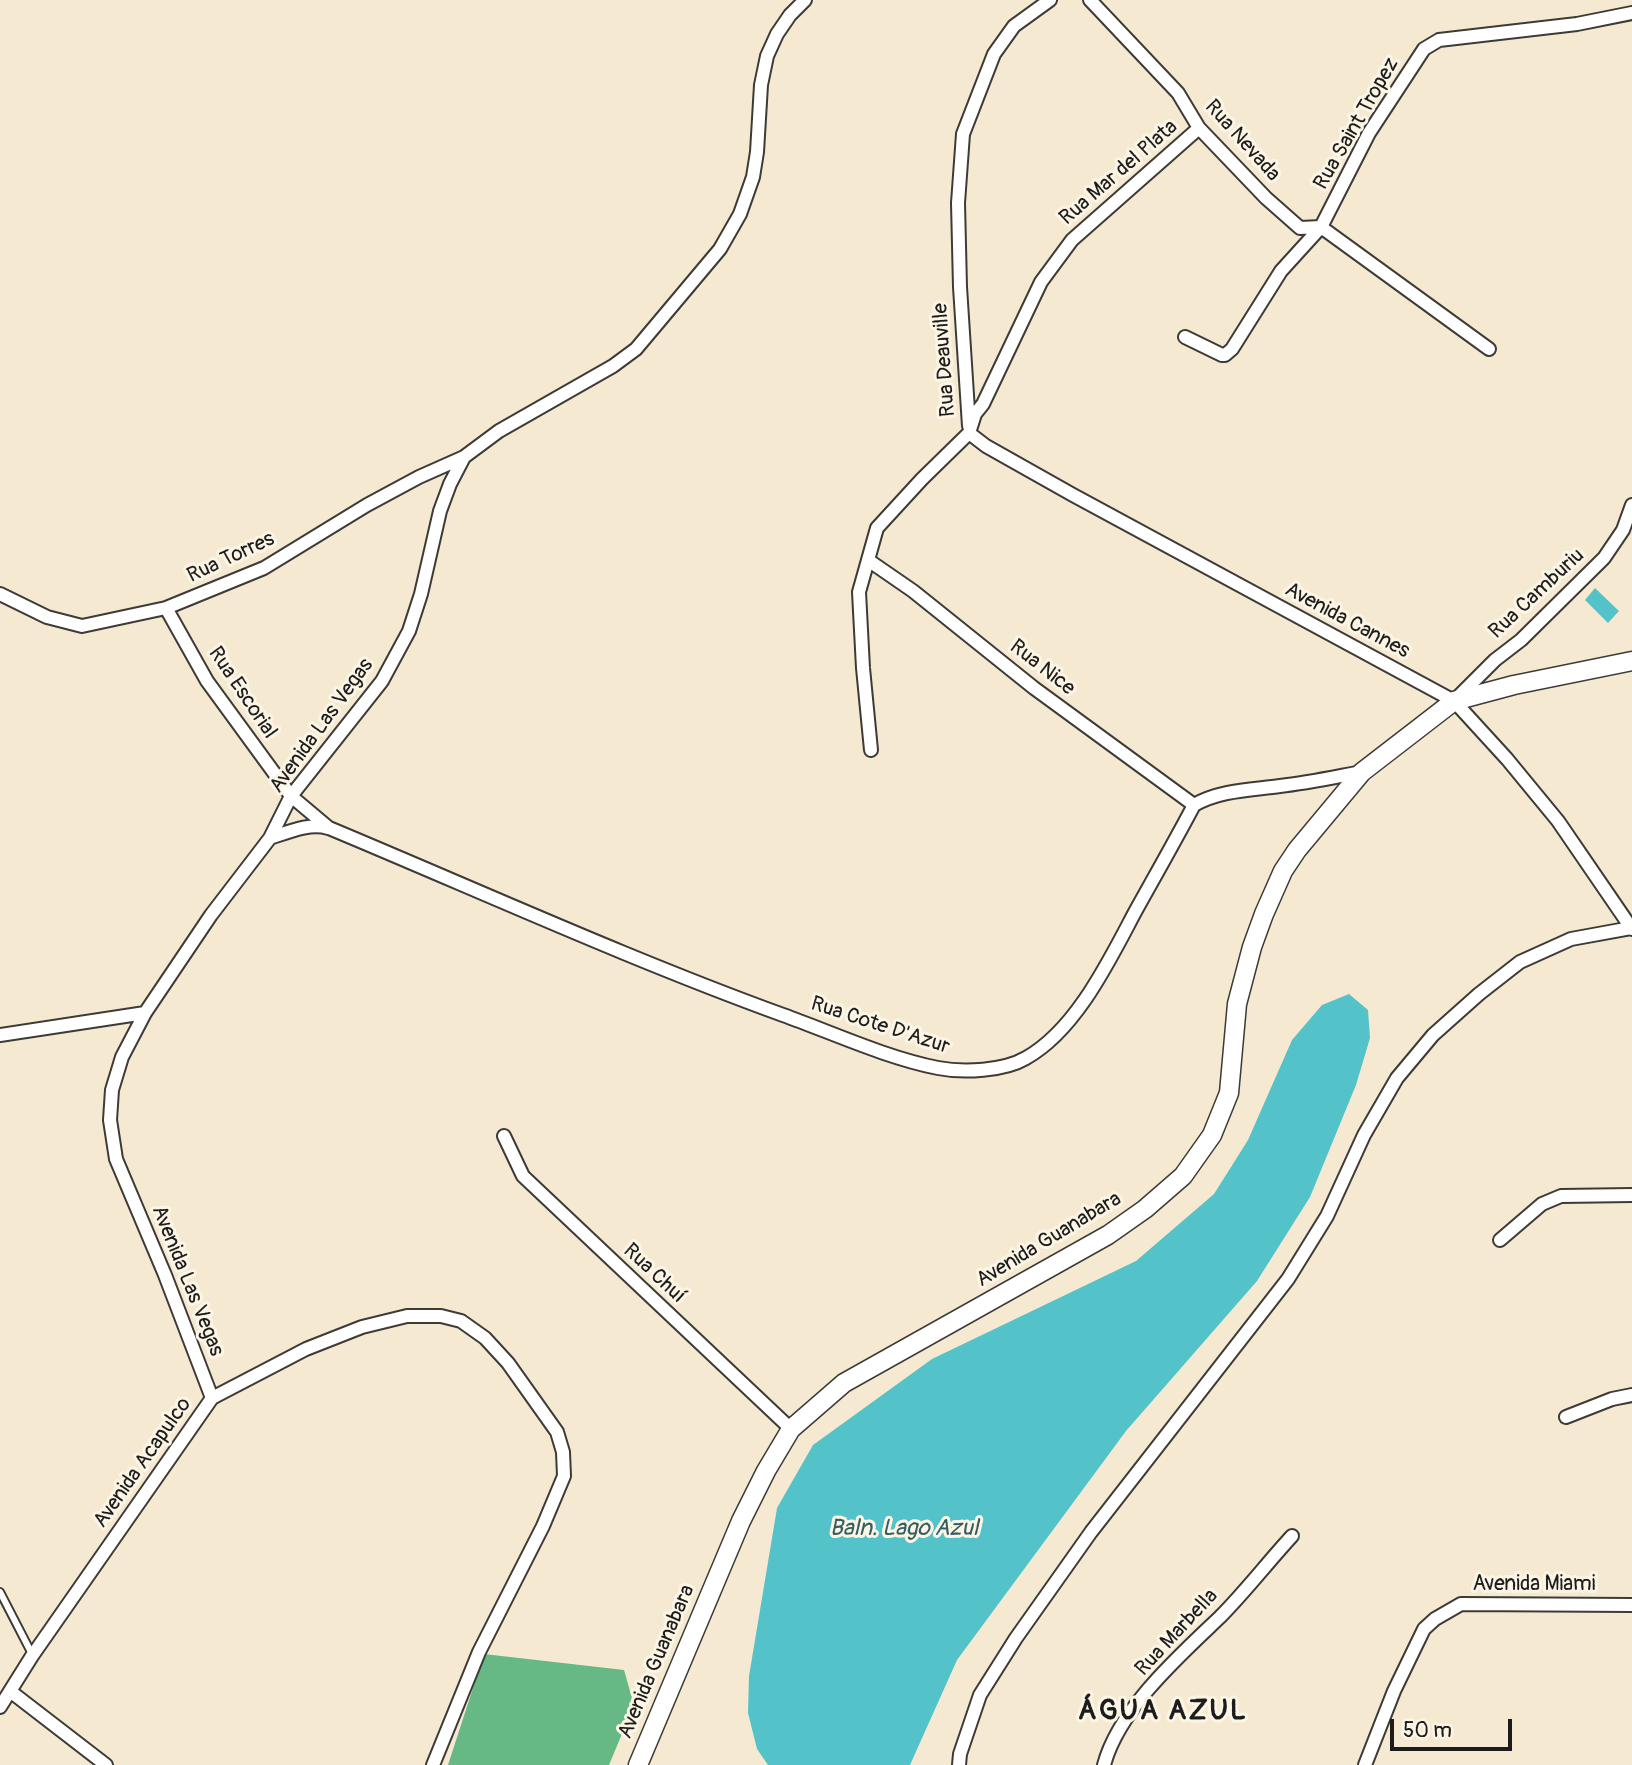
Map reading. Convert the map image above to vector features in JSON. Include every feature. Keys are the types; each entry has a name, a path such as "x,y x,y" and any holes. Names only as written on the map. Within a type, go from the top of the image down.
{"street":[{"name":"Avenida Las Vegas","path":"212,1398 165,1275 116,1159 110,1120 112,1090 122,1057 145,1013 211,915 270,838 291,796 382,681 409,631 421,594 440,511 464,457 499,431 613,366 636,349 720,249 740,214 753,177 761,85 767,56 777,34 805,0"},
{"name":"Rua Deauville","path":"871,750 859,592 877,528 922,479 970,433 960,287 958,203 963,134 994,54 1014,26 1050,0"},
{"name":"Rua Nevada","path":"1090,0 1178,93 1199,128 1266,198 1300,228 1321,226 1489,349"},
{"name":"Rua Saint Tropez","path":"1185,337 1225,355 1245,331 1281,271 1321,226 1369,134 1424,49 1440,40 1577,24 1632,13"},
{"name":"Rua Mar del Plata","path":"970,433 975,414 983,404 1041,282 1072,240 1199,128"},
{"name":"Avenida Cannes","path":"970,433 986,446 1073,495 1454,701 1558,821 1632,929"},
{"name":"Rua Torres","path":"0,594 47,617 82,626 166,608 264,569 367,505 418,477 464,457"},
{"name":"Rua Camburiu","path":"1454,701 1604,558 1623,530 1632,505"},
{"name":"Rua Nice","path":"868,560 913,591 1034,688 1194,805"},
{"name":"Rua Escorial","path":"166,608 207,681 291,796"},
{"name":"Avenida Guanabara","path":"638,1765 741,1521 791,1429 844,1383 1108,1235 1145,1209 1183,1176 1212,1135 1229,1093 1237,1004 1252,947 1283,871 1324,816 1362,772 1454,701 1514,685 1632,661"},
{"path":"1194,805 1206,799 1246,789 1304,783 1362,772"},
{"name":"Rua Cote D'Azur","path":"291,796 329,828 727,995 893,1055 938,1068 970,1071 1022,1060 1041,1049 1065,1025 1116,947 1194,805"},
{"path":"270,838 321,825 329,828"},
{"path":"959,1765 960,1754 981,1695 1009,1649 1091,1532 1287,1279 1327,1216 1364,1135 1397,1078 1433,1035 1520,962 1571,939 1632,929"},
{"path":"0,1035 145,1013"},
{"name":"Rua Chuí","path":"504,1136 523,1176 791,1429"},
{"path":"1500,1240 1542,1205 1561,1196 1632,1195"},
{"name":"Avenida Acapulco","path":"0,1707 32,1656 212,1398 306,1349 362,1327 407,1315 440,1316 461,1321 485,1338 508,1363 557,1432 563,1452 564,1476 543,1526 479,1652 433,1765"},
{"path":"1566,1418 1612,1399 1632,1395"},
{"name":"Rua Marbella","path":"1104,1765 1116,1734 1152,1687 1181,1652 1221,1615 1292,1536"},
{"name":"Avenida Miami","path":"1365,1765 1394,1691 1424,1629 1448,1609 1461,1604 1632,1605"},
{"path":"10,1691 106,1765"}],"lane":[{"path":"0,1592 32,1656"}],"green space":[{"path":"484,1654 624,1670 634,1705 609,1765 448,1765"}],"water":[{"path":"1595,588 1619,611 1608,623 1585,600"},
{"name":"Baln. Lago Azul","path":"1349,994 1368,1010 1370,1038 1356,1085 1310,1197 1257,1281 1126,1431 957,1660 910,1765 768,1765 757,1749 748,1713 749,1676 777,1508 813,1445 932,1359 1136,1261 1214,1194 1248,1140 1292,1040 1322,1005"}],"district":[{"name":"ÁGUA AZUL","path":"1163,1712"}]}
